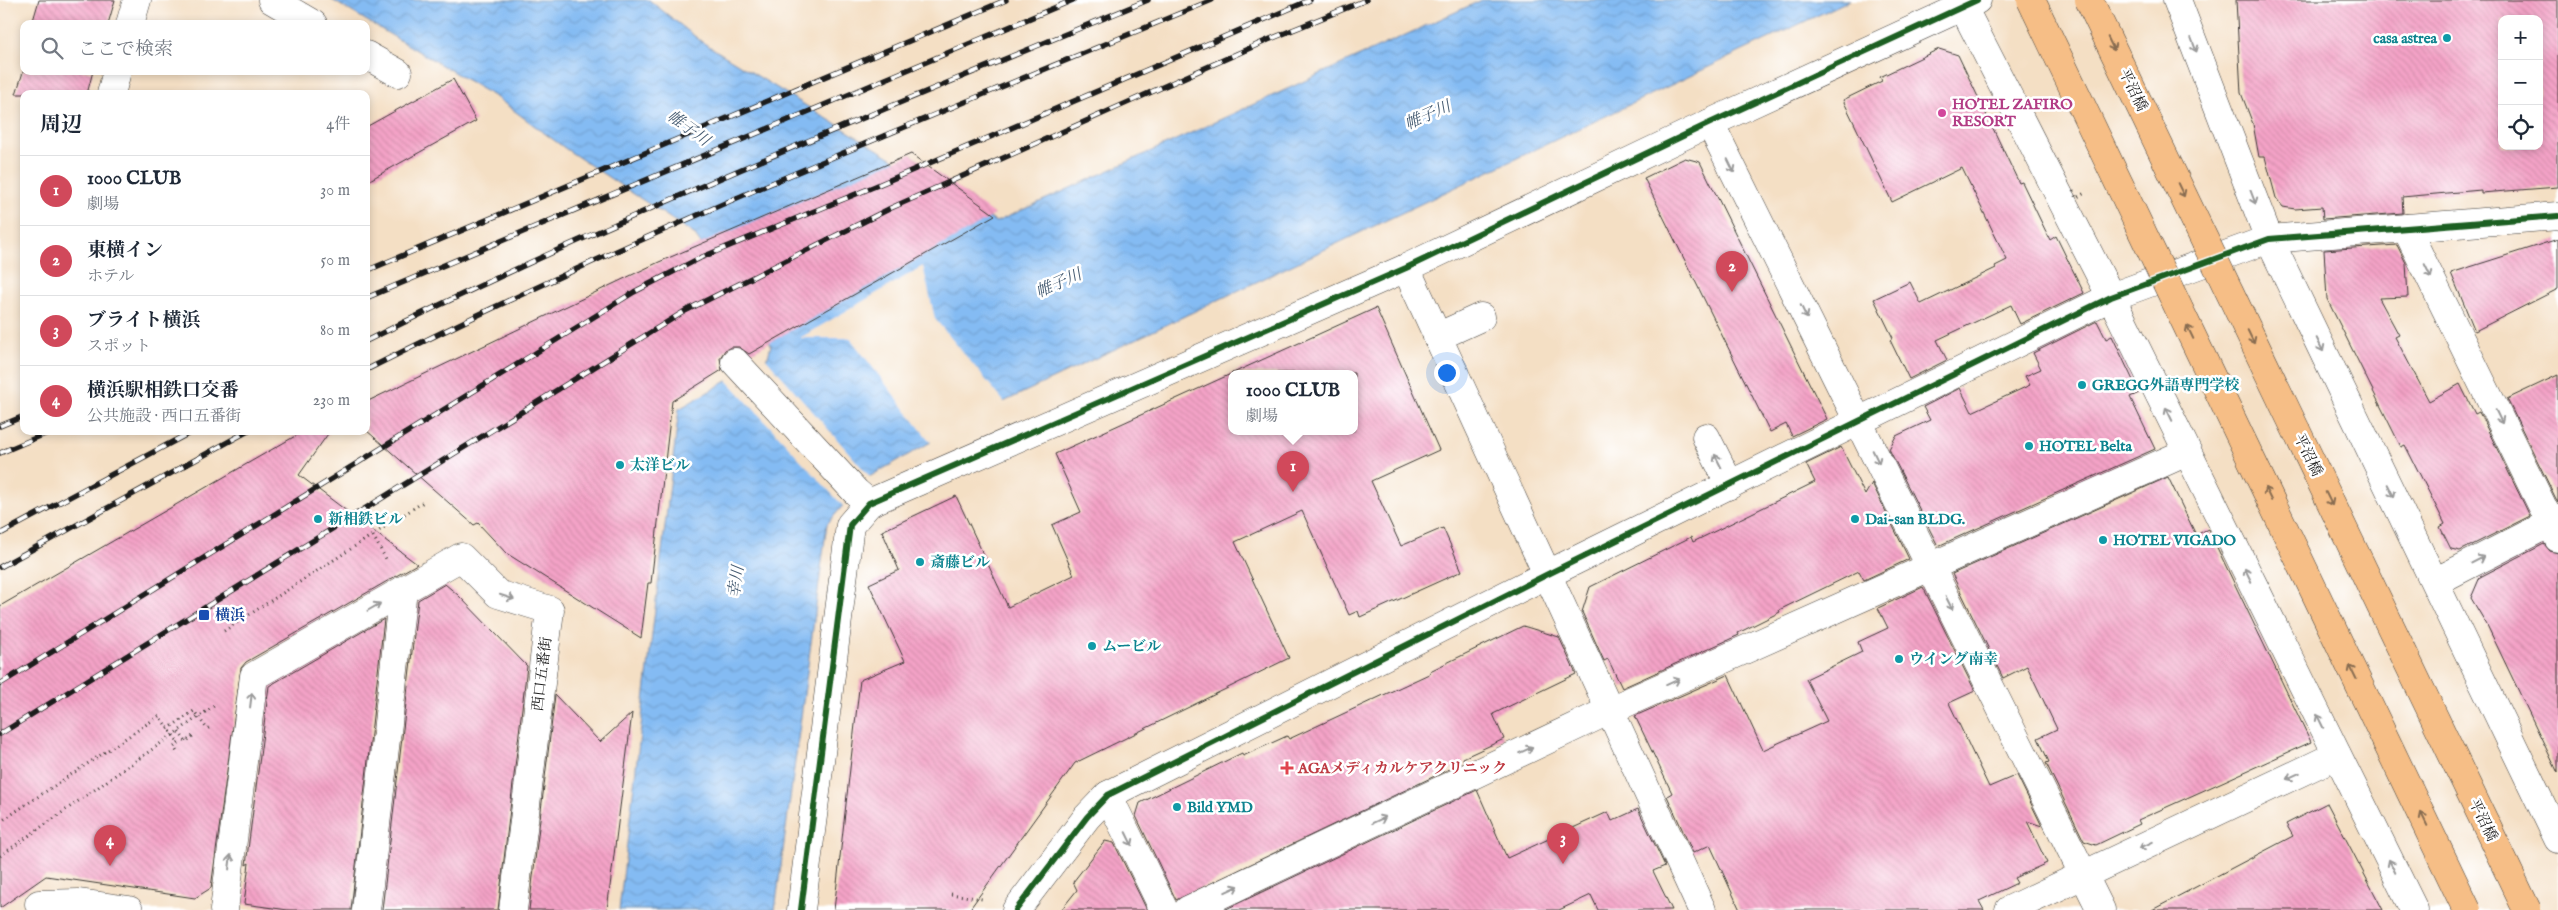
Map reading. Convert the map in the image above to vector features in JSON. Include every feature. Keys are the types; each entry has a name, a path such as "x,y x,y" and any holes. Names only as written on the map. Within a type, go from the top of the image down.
{"main road":[{"path":"2031,0 2468,910"},
{"name":"平沼橋","path":"2089,0 2527,910"}],"street":[{"path":"131,20 137,0"},
{"path":"272,0 306,20"},
{"path":"2177,0 2269,239 2558,838"},
{"path":"801,910 850,525 869,503 1406,268 1710,123 1970,3 2111,297 2414,910"},
{"path":"370,57 398,74"},
{"path":"112,90 116,75"},
{"path":"1710,123 2101,910"},
{"path":"1016,910 1087,817 1108,795 1546,575 2111,297 2269,239 2558,216"},
{"path":"2406,228 2555,526 2435,582"},
{"path":"1406,268 1608,711 1702,910"},
{"path":"1437,337 1481,317"},
{"path":"735,362 856,492 869,503"},
{"path":"1706,437 1730,485"},
{"path":"1188,910 1608,711 2187,452"},
{"name":"西口五番街","path":"254,676 461,557 498,594 550,610 513,910"},
{"path":"366,910 404,590"},
{"path":"224,910 254,676"},
{"path":"2009,910 2337,755"},
{"path":"1108,795 1164,910"},
{"path":"39,904 79,903 129,910"}],"path":[{"path":"2073,191 2076,198 2090,191"},
{"path":"224,631 426,502"},
{"path":"0,856 169,740 254,676"},
{"path":"168,729 194,711 202,723"},
{"path":"0,822 159,716 179,743 174,747 177,752 169,740"},
{"path":"179,732 186,742 195,734"}],"water":[{"path":"332,0 649,0 702,42 996,222 1482,0 1850,0 993,407 867,478 827,524 775,910 619,910 679,409 768,357 771,345 694,234 566,149 497,98 370,23 370,20 366,20"}],"pier":[{"path":"923,266 935,319 1006,404 932,444 850,338 800,338"},
{"path":"764,356 871,478 844,507 726,379"}],"building":[{"path":"39,0 115,0 109,20 33,20"},
{"path":"2236,0 2558,0 2558,187 2481,193 2481,190 2402,197 2403,213 2323,219 2322,207 2295,209 2283,207 2276,198 2265,157 2259,157 2253,124 2241,93"},
{"path":"1939,49 1958,55 2019,183 2022,182 2050,240 2056,236 2084,293 2020,324 2011,305 1937,340 1947,360 1909,379 1890,340 1893,338 1874,299 1910,282 1921,304 1996,268 1995,266 2007,260 1962,168 1892,202 1843,100 1882,81 1880,77"},
{"path":"22,75 92,75 88,90 20,90 20,94 16,94"},
{"path":"453,79 476,121 370,180 370,125"},
{"path":"911,154 995,215 749,354 739,347 731,347 725,350 720,358 722,370 672,401 651,583 648,583 641,638 506,553 478,523 474,525 370,434 370,400 659,262"},
{"path":"1685,158 1700,162 1827,419 1792,436 1786,424 1770,432 1644,178"},
{"path":"2558,239 2558,289 2475,331 2451,273"},
{"path":"2397,245 2406,263 2408,297 2379,298 2399,335 2395,337 2429,401 2460,384 2475,414 2479,412 2530,516 2460,551 2451,549 2440,527 2445,524 2405,445 2401,447 2327,299 2324,250"},
{"name":"ムービル","path":"1376,308 1439,450 1371,481 1401,546 1443,528 1462,571 1360,617 1358,611 1349,615 1302,511 1235,542 1289,658 1075,763 969,910 834,910 860,680 905,661 869,584 899,570 882,531 956,496 1008,607 1074,575 1052,525 1081,512 1055,454 1228,375 1228,435 1358,435 1358,370 1240,370"},
{"path":"2097,321 2106,339 2112,336 2139,393 2130,397 2155,449 1938,546 1889,449 1896,436 1930,420 1923,407 1960,388 1972,412 2030,385 2025,376 2041,369 2033,353"},
{"path":"2558,375 2558,503 2507,399"},
{"name":"新相鉄ビル","path":"297,435 327,435 299,475 417,564 246,662 241,668 211,888 195,898 46,876 0,908 0,606"},
{"path":"1841,447 1865,495 1872,483 1909,559 1864,580 1859,571 1779,610 1780,612 1738,633 1739,635 1622,688 1608,659 1604,661 1582,612 1590,587 1691,537 1693,542 1815,482 1806,464"},
{"path":"2168,477 2196,535 2208,529 2311,742 2138,820 2140,824 2096,845 2084,841 2046,763 2049,762 2038,738 2057,729 2027,666 2003,678 1952,574"},
{"path":"2544,544 2550,551 2558,553 2558,773 2487,625 2471,598 2480,577"},
{"path":"445,584 527,666 498,910 382,910 418,600"},
{"path":"1923,587 1975,691 1949,703 1989,787 2017,775 2042,826 2027,821 2047,863 2014,878 2017,883 1979,901 1984,910 1740,910 1710,845 1693,853 1667,796 1672,793 1635,716 1728,675 1763,750 1827,721 1806,679 1862,652 1858,642 1888,628 1878,608"},
{"path":"384,619 351,910 288,910 244,904 249,863 246,865 269,686"},
{"path":"1523,626 1559,637 1576,674 1493,714 1504,739 1463,758 1464,762 1176,900 1136,816 1140,803 1242,753 1243,756 1287,736 1289,739 1431,673 1430,671"},
{"path":"555,695 600,742 632,713 607,910 529,910"},
{"path":"1477,790 1507,858 1608,812 1612,821 1638,809 1665,866 1653,871 1672,910 1598,910 1591,895 1559,910 1224,910"},
{"path":"2327,803 2383,910 2152,910 2293,836 2286,824"},
{"path":"1105,841 1114,843 1147,910 1061,910 1077,890 1073,882"}],"railway":[{"path":"370,269 1006,0"},
{"path":"370,296 1073,0"},
{"path":"370,339 462,294 656,206 852,122 1148,0"},
{"path":"370,368 574,270 680,223 892,132 1212,0"},
{"path":"0,684 634,292 700,258 878,185 1310,0"},
{"path":"0,734 685,311 891,208 1268,40 1366,0"},
{"path":"0,426 20,418"},
{"path":"0,453 43,435"},
{"path":"0,534 186,435"},
{"path":"0,567 241,435"}],"cycle path":[{"path":"801,910 850,525 869,503 1406,268 1710,123 1977,0"},
{"path":"1016,910 1087,817 1108,795 1546,575 2111,297 2269,239 2558,216"}],"place":[{"name":"casa astrea","path":"2447,38"},
{"name":"HOTEL ZAFIRO RESORT","path":"1942,113"},
{"name":"東横イン","path":"1732,292"},
{"name":"GREGG外語専門学校","path":"2082,385"},
{"name":"HOTEL Belta","path":"2029,446"},
{"name":"太洋ビル","path":"620,465"},
{"name":"1000 CLUB","path":"1293,492"},
{"name":"新相鉄ビル","path":"318,519"},
{"name":"Dai-san BLDG.","path":"1855,519"},
{"name":"HOTEL VIGADO","path":"2103,540"},
{"name":"斎藤ビル","path":"920,562"},
{"name":"横浜","path":"204,615"},
{"name":"ムービル","path":"1092,646"},
{"name":"ウイング南幸","path":"1899,659"},
{"name":"AGAメディカルケアクリニック","path":"1287,768"},
{"name":"Bild YMD","path":"1177,807"},
{"name":"ブライト横浜","path":"1563,864"},
{"name":"横浜駅相鉄口交番","path":"110,866"}],"water label":[{"name":"帷子川","path":"1428,116"},
{"name":"帷子川","path":"688,129"},
{"name":"帷子川","path":"1059,284"},
{"name":"幸川","path":"737,582"}]}
